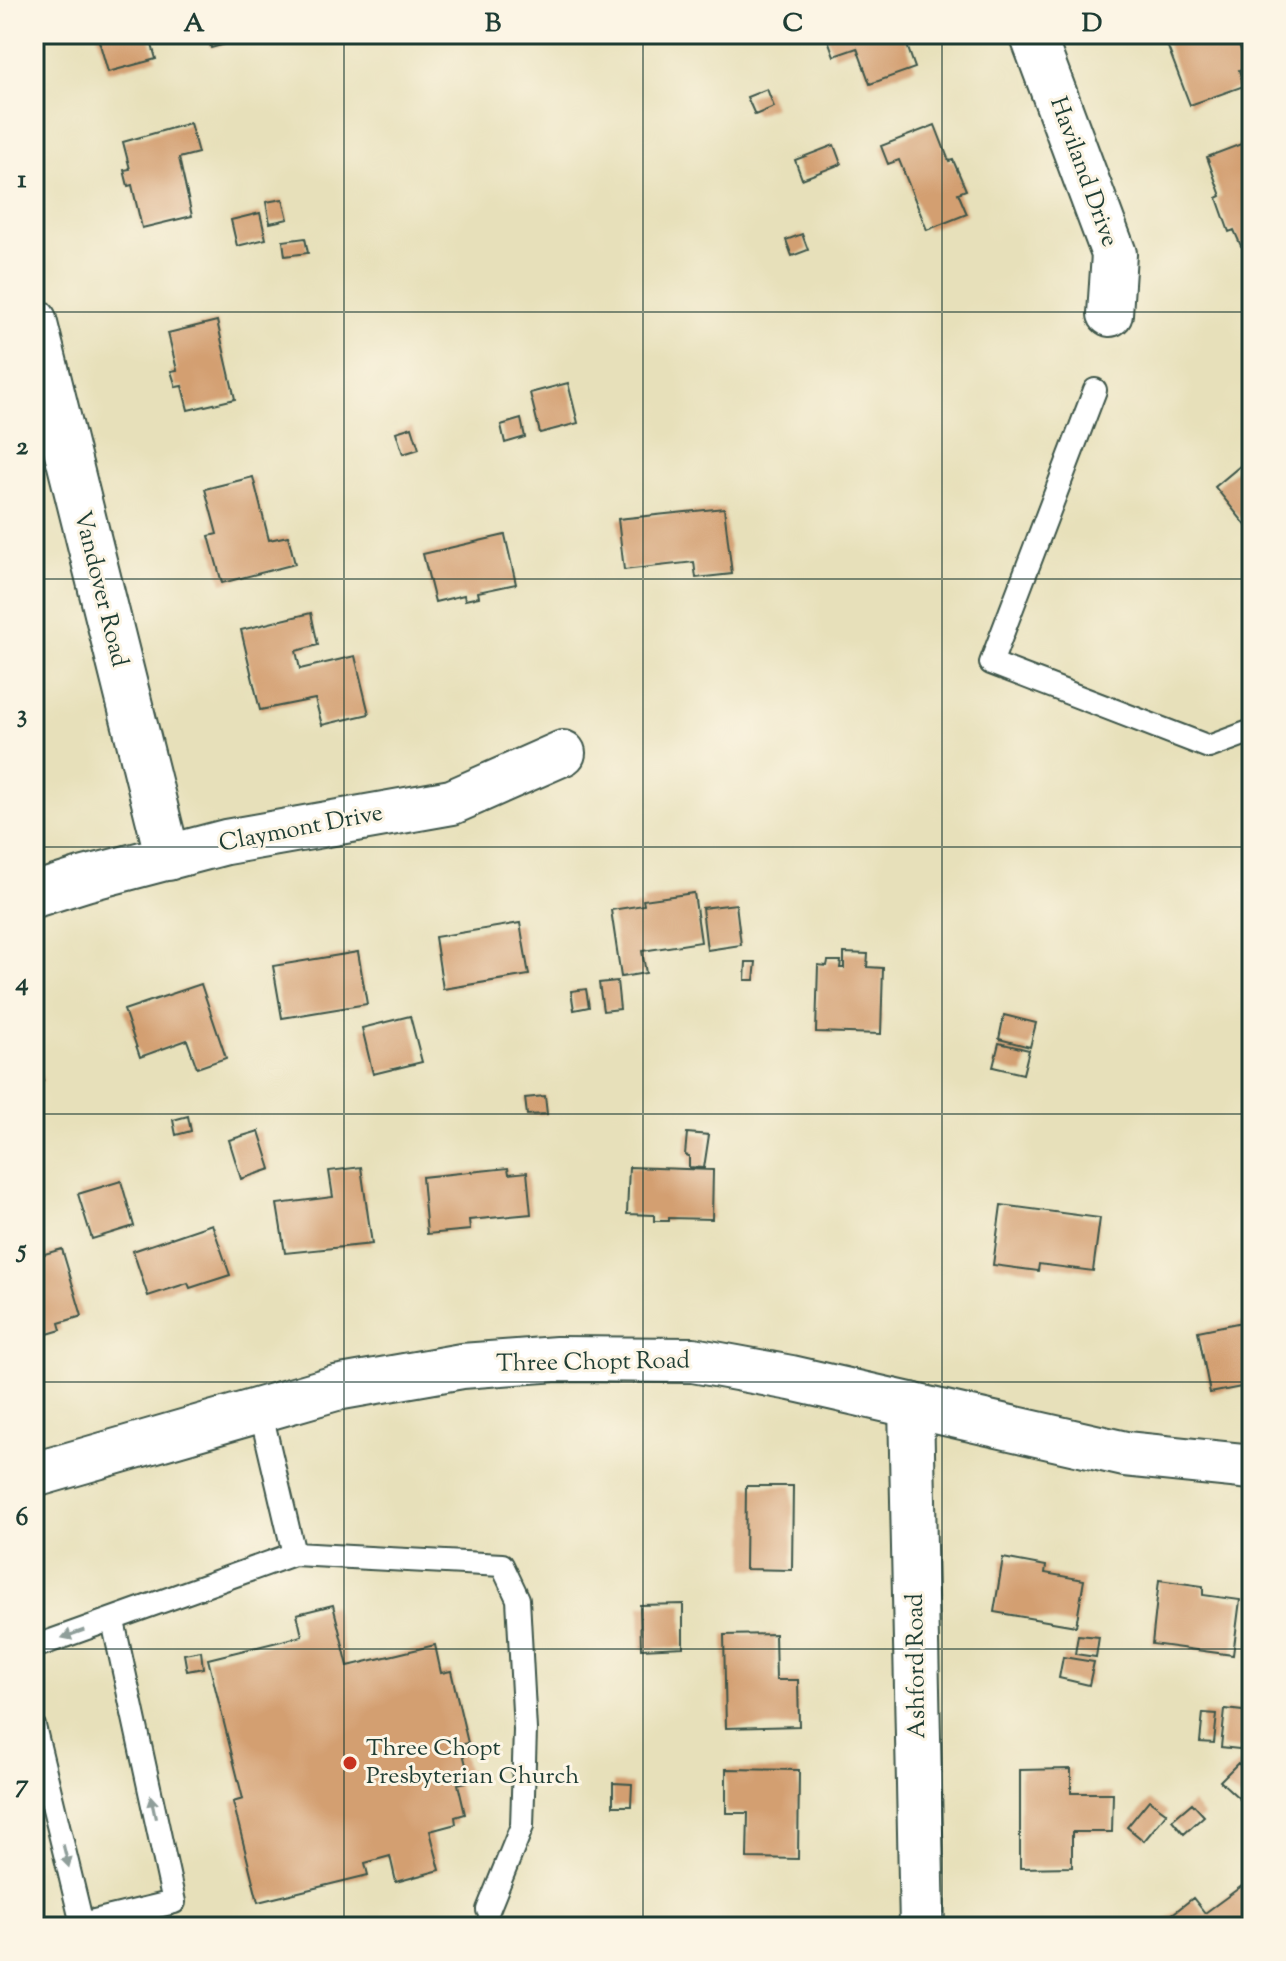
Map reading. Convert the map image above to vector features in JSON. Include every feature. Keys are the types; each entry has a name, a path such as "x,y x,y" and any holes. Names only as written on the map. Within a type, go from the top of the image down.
{"street":[{"name":"Haviland Drive","path":"1032,34 1114,254 1110,314"},
{"name":"Vandover Road","path":"34,320 168,858"},
{"name":"Claymont Drive","path":"34,895 85,879 288,829 452,802 563,753"},
{"name":"Three Chopt Road","path":"34,1475 336,1388 462,1366 557,1359 693,1360 1125,1454 1252,1467"},
{"name":"Ashford Road","path":"911,1405 922,1927"}],"lane":[{"path":"1095,390 991,663 1209,747 1252,731"},
{"path":"260,1409 294,1554"},
{"path":"34,1647 294,1554 502,1565 518,1599 525,1730 522,1826 488,1910"},
{"path":"34,1726 82,1924 174,1902 113,1621"}],"building":[{"path":"97,34 149,34 156,59 108,72"},
{"path":"208,34 222,34 225,44 211,48"},
{"path":"826,34 903,34 915,68 870,84 857,48 834,56"},
{"path":"1163,34 1212,34 1214,40 1235,34 1247,67 1239,70 1244,86 1190,105"},
{"path":"767,89 774,107 755,115 747,97"},
{"path":"190,123 198,153 179,158 192,216 142,228 132,185 128,186 124,170 130,169 123,142"},
{"path":"935,125 949,161 953,160 966,190 958,193 967,214 927,230 899,160 888,164 881,146"},
{"path":"1249,141 1252,149 1252,242 1241,246 1234,230 1229,232 1217,198 1221,196 1207,157"},
{"path":"834,145 841,164 802,179 795,160"},
{"path":"283,199 288,219 270,223 266,202"},
{"path":"260,213 266,239 237,246 231,220"},
{"path":"802,234 808,250 792,256 786,240"},
{"path":"305,238 308,253 285,256 283,241"},
{"path":"217,321 235,399 188,410 182,386 176,387 171,371 177,370 168,333"},
{"path":"568,383 578,423 540,433 530,393"},
{"path":"521,419 525,437 505,443 501,425"},
{"path":"412,427 419,449 403,454 396,432"},
{"path":"1252,456 1252,533 1215,487"},
{"path":"253,477 269,540 288,536 295,564 222,583 209,536 217,534 205,489"},
{"path":"724,508 732,574 696,578 694,562 624,570 618,519"},
{"path":"505,535 516,584 478,592 479,597 465,600 464,595 435,602 423,554"},
{"path":"311,613 318,645 296,651 300,669 355,656 369,714 322,725 315,699 260,710 241,630"},
{"path":"694,893 701,942 642,951 646,973 621,977 611,910 644,905 643,900"},
{"path":"736,904 741,945 707,950 702,908"},
{"path":"520,923 529,975 443,989 435,937"},
{"path":"358,952 367,1004 282,1018 273,966"},
{"path":"844,953 868,954 867,967 883,968 881,1034 816,1032 818,965 827,966 828,961 841,961 840,968 844,968"},
{"path":"746,962 756,962 754,980 745,980"},
{"path":"617,981 620,1009 603,1011 599,983"},
{"path":"201,984 226,1058 197,1068 187,1040 140,1057 124,1010"},
{"path":"586,989 589,1007 574,1010 571,991"},
{"path":"1004,1015 1036,1023 1030,1047 999,1039"},
{"path":"410,1016 422,1062 373,1074 362,1028"},
{"path":"999,1043 1029,1050 1023,1074 993,1067"},
{"path":"34,1052 43,1081 34,1083"},
{"path":"545,1096 547,1114 527,1115 525,1098"},
{"path":"188,1116 191,1131 176,1135 173,1120"},
{"path":"259,1131 271,1169 241,1179 229,1140"},
{"path":"687,1133 709,1135 704,1168 689,1167 689,1156 685,1155"},
{"path":"361,1167 372,1244 285,1253 277,1204 333,1197 329,1171"},
{"path":"629,1167 713,1170 712,1219 669,1218 669,1221 654,1221 654,1215 627,1214"},
{"path":"508,1168 509,1174 527,1172 531,1214 469,1220 470,1230 427,1234 422,1177"},
{"path":"121,1181 134,1226 92,1239 78,1194"},
{"path":"1001,1205 1100,1218 1093,1271 1039,1264 1038,1271 993,1265"},
{"path":"212,1224 230,1275 190,1288 188,1283 148,1296 133,1251"},
{"path":"62,1249 82,1316 59,1323 61,1330 44,1335 42,1330 34,1332 34,1257"},
{"path":"1252,1320 1252,1385 1210,1393 1198,1331"},
{"path":"746,1486 793,1486 792,1570 745,1569"},
{"path":"1003,1558 1046,1566 1045,1573 1084,1580 1076,1626 994,1612"},
{"path":"1159,1580 1203,1586 1203,1595 1240,1600 1233,1655 1152,1644"},
{"path":"683,1604 683,1647 641,1649 640,1605"},
{"name":"Three Chopt Presbyterian Church","path":"333,1605 348,1666 435,1645 441,1673 451,1671 468,1743 461,1745 470,1781 458,1784 465,1814 455,1817 456,1824 430,1831 440,1870 396,1882 390,1856 365,1863 368,1875 258,1902 233,1802 243,1799 208,1659 302,1636 297,1614"},
{"path":"775,1634 776,1680 798,1680 799,1726 726,1728 724,1635"},
{"path":"1078,1635 1099,1637 1096,1657 1075,1654"},
{"path":"201,1651 203,1668 187,1671 184,1654"},
{"path":"1063,1657 1094,1662 1089,1685 1059,1678"},
{"path":"1225,1709 1251,1712 1248,1750 1221,1747"},
{"path":"1203,1713 1217,1714 1214,1743 1200,1742"},
{"path":"1238,1763 1252,1776 1252,1791 1242,1801 1220,1781"},
{"path":"726,1769 799,1770 798,1859 747,1858 748,1813 726,1813"},
{"path":"1071,1769 1071,1793 1113,1793 1112,1832 1072,1832 1072,1867 1020,1868 1020,1770"},
{"path":"613,1783 632,1784 631,1806 613,1806"},
{"path":"1149,1800 1167,1813 1144,1841 1127,1827"},
{"path":"1192,1803 1204,1816 1184,1834 1172,1820"},
{"path":"1250,1880 1252,1927 1165,1927 1161,1923 1193,1898 1205,1913"},
{"path":"639,1921 639,1927 607,1927 607,1922"}],"place":[{"name":"Three Chopt Presbyterian Church","path":"350,1763"}]}
